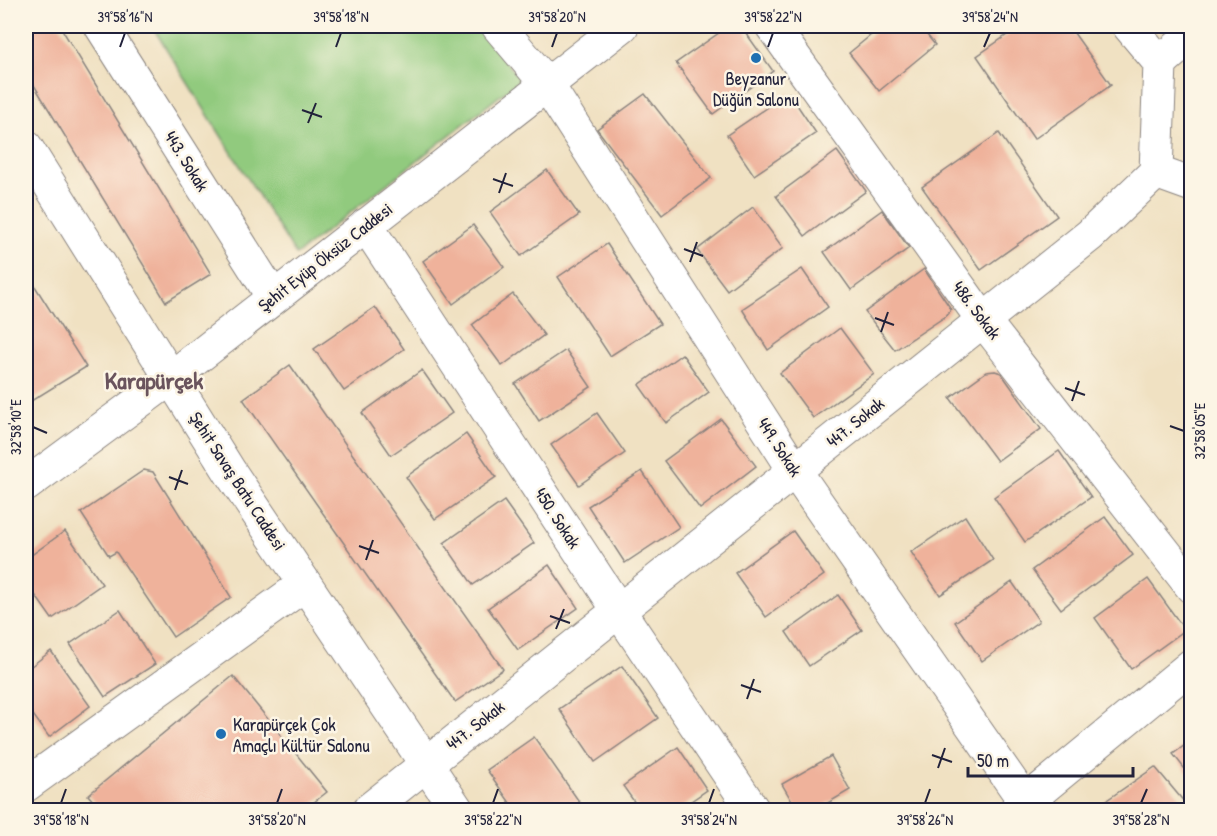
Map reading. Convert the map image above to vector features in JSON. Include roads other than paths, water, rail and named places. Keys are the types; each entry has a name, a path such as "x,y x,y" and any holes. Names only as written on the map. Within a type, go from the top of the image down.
{"street":[{"name":"443. Sokak","path":"101,26 273,297"},
{"name":"449. Sokak","path":"498,26 546,83 795,471 1024,808"},
{"name":"Şehit Eyüp Öksüz Caddesi","path":"26,485 171,378 546,83 622,26"},
{"name":"486. Sokak","path":"772,26 983,320 1191,587"},
{"path":"1129,26 1160,63 1155,172 1191,185"},
{"path":"1160,63 1191,35"},
{"name":"Şehit Savaş Batu Caddesi","path":"26,147 230,472 457,810"},
{"name":"447. Sokak","path":"369,810 1090,236 1155,172"},
{"name":"450. Sokak","path":"366,225 619,611 753,810"},
{"path":"26,785 305,584"},
{"path":"1024,808 1191,665"}],"place":[{"name":"Beyzanur Düğün Salonu","path":"756,58"},
{"name":"Karapürçek Çok Amaçlı Kültür Salonu","path":"221,734"}],"district":[{"name":"Karapürçek","path":"154,380"}]}
